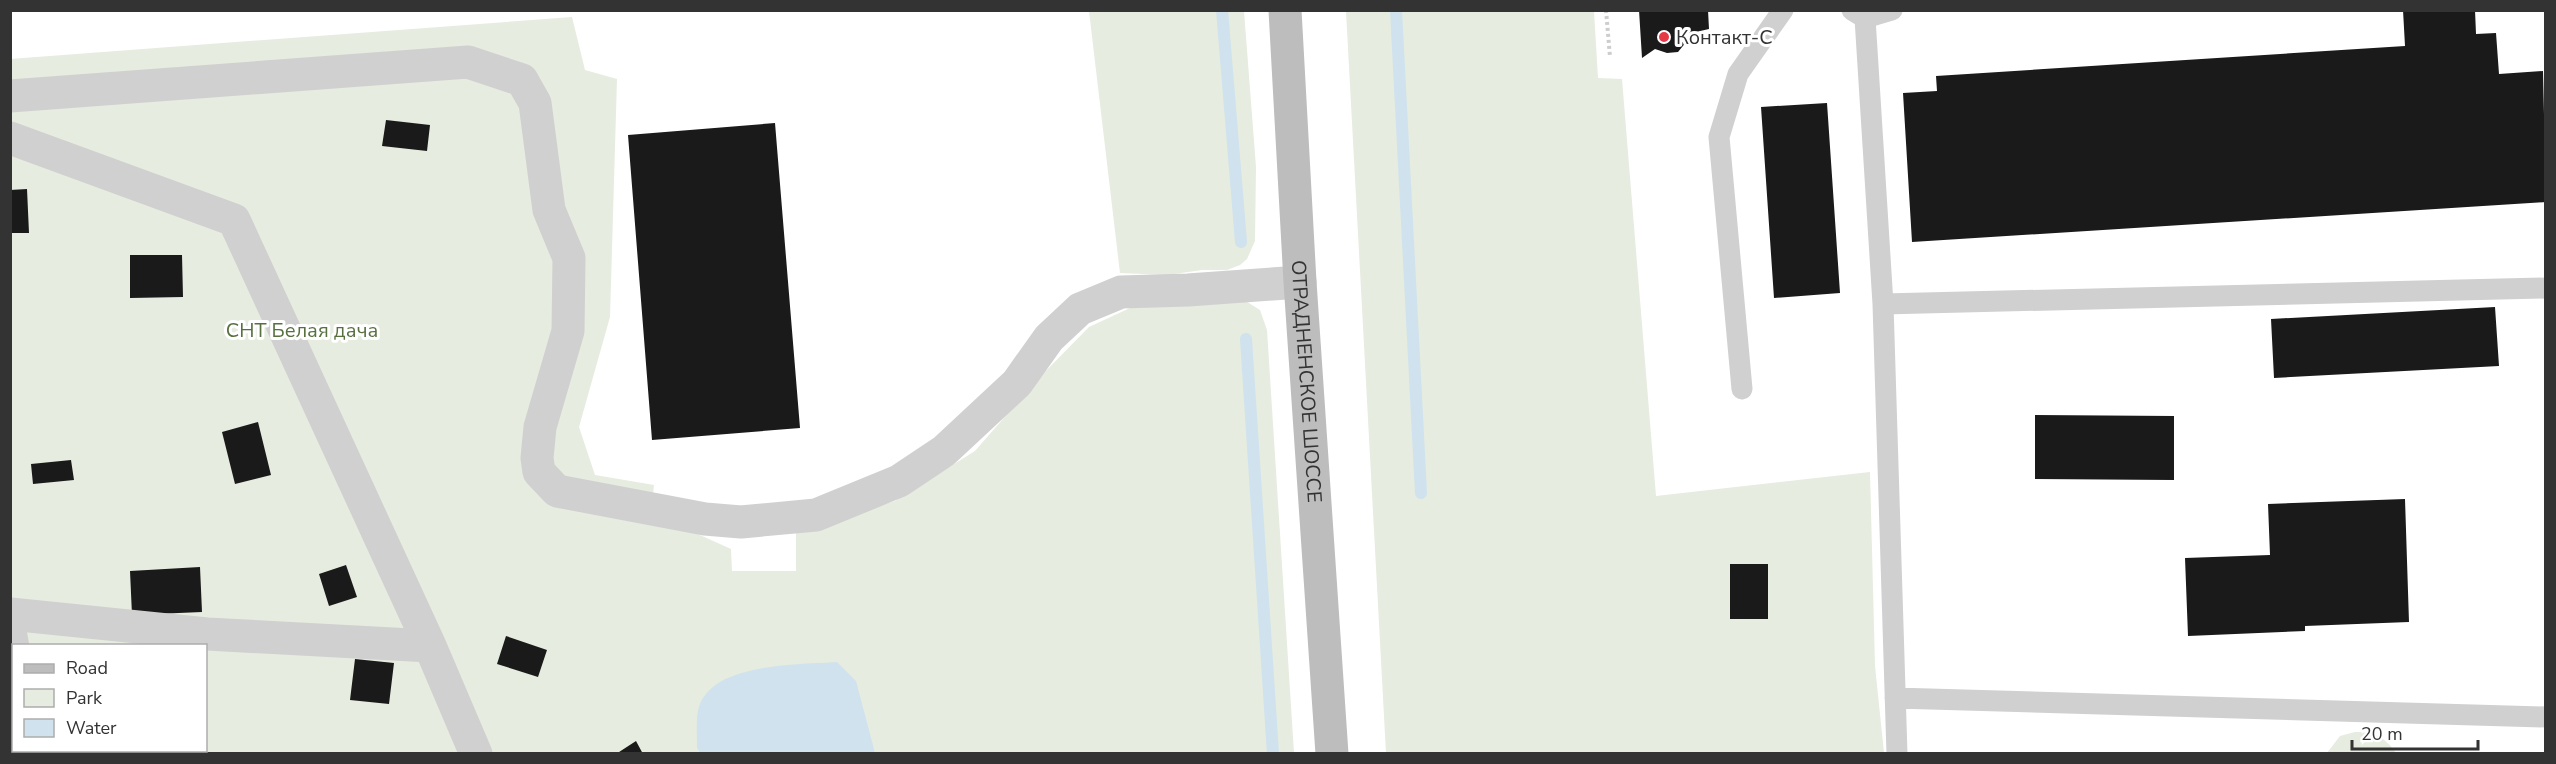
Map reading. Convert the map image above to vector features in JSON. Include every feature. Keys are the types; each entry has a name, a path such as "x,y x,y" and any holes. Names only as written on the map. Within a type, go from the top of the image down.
{"main road":[{"name":"ОТРАДНЕНСКОЕ ШОССЕ","path":"1285,10 1300,282 1332,753"}],"street":[{"path":"10,96 468,62 522,80 536,104 549,210 569,258 567,331 540,427 537,458 539,472 557,491 705,519 741,522 816,515 899,481 944,451 1017,383 1049,338 1080,309 1121,292 1300,282"},
{"path":"10,138 234,220 430,646 476,753"},
{"path":"10,614 207,634 430,646"}],"lane":[{"path":"1742,389 1719,137 1738,74 1783,10"},
{"path":"1892,10 1859,14 1882,304 1897,753"},
{"path":"1882,304 2546,288"},
{"path":"1895,698 2546,717"}],"path":[{"path":"1606,10 1610,57"}],"green space":[{"path":"1089,11 1244,11 1256,167 1255,241 1247,259 1240,265 1227,270 1202,270 1167,275 1120,273"},
{"path":"1346,11 1594,11 1598,78 1622,79 1656,496 1870,472 1875,666 1884,753 1386,753"},
{"name":"СНТ Белая дача","path":"572,17 585,70 617,79 610,317 579,427 595,475 654,485 650,522 691,531 731,549 732,571 796,571 796,530 818,526 895,501 975,451 1036,381 1089,327 1130,308 1244,300 1260,310 1267,330 1294,753 875,753 864,720 697,748 700,753 11,753 10,59"},
{"path":"2355,732 2378,736 2396,753 2327,753 2340,736"}],"water":[{"path":"837,662 856,681 875,753 700,753 697,748 698,711 705,695 718,683 757,669"}],"building":[{"name":"Контакт-С","path":"1639,10 1708,10 1709,29 1687,34 1687,41 1678,52 1667,53 1655,49 1642,58"},
{"path":"2403,10 2475,10 2476,34 2496,33 2499,74 2543,71 2546,202 1912,242 1903,93 1937,91 1936,76 2405,46"},
{"path":"1827,103 1840,293 1774,298 1761,107"},
{"path":"386,120 430,125 427,151 382,146"},
{"path":"775,123 800,428 652,440 628,135"},
{"path":"27,189 29,233 10,233 10,190"},
{"path":"130,255 182,255 183,297 130,298"},
{"path":"2495,307 2499,366 2274,378 2271,319"},
{"path":"2035,415 2174,416 2174,480 2035,479"},
{"path":"258,422 271,475 235,484 222,432"},
{"path":"71,460 74,480 33,484 31,464"},
{"path":"2405,499 2409,622 2305,626 2305,631 2188,636 2185,558 2270,555 2268,504"},
{"path":"1730,564 1768,564 1768,619 1730,619"},
{"path":"346,565 357,597 329,606 319,574"},
{"path":"200,567 202,612 132,615 130,571"},
{"path":"506,636 547,650 538,677 497,664"},
{"path":"355,659 394,663 389,704 350,700"},
{"path":"636,741 643,754 616,754"}],"waterway":[{"path":"1222,10 1241,242"},
{"path":"1396,10 1421,493"},
{"path":"1246,339 1273,754"}],"place":[{"name":"Контакт-С","path":"1664,37"}]}
